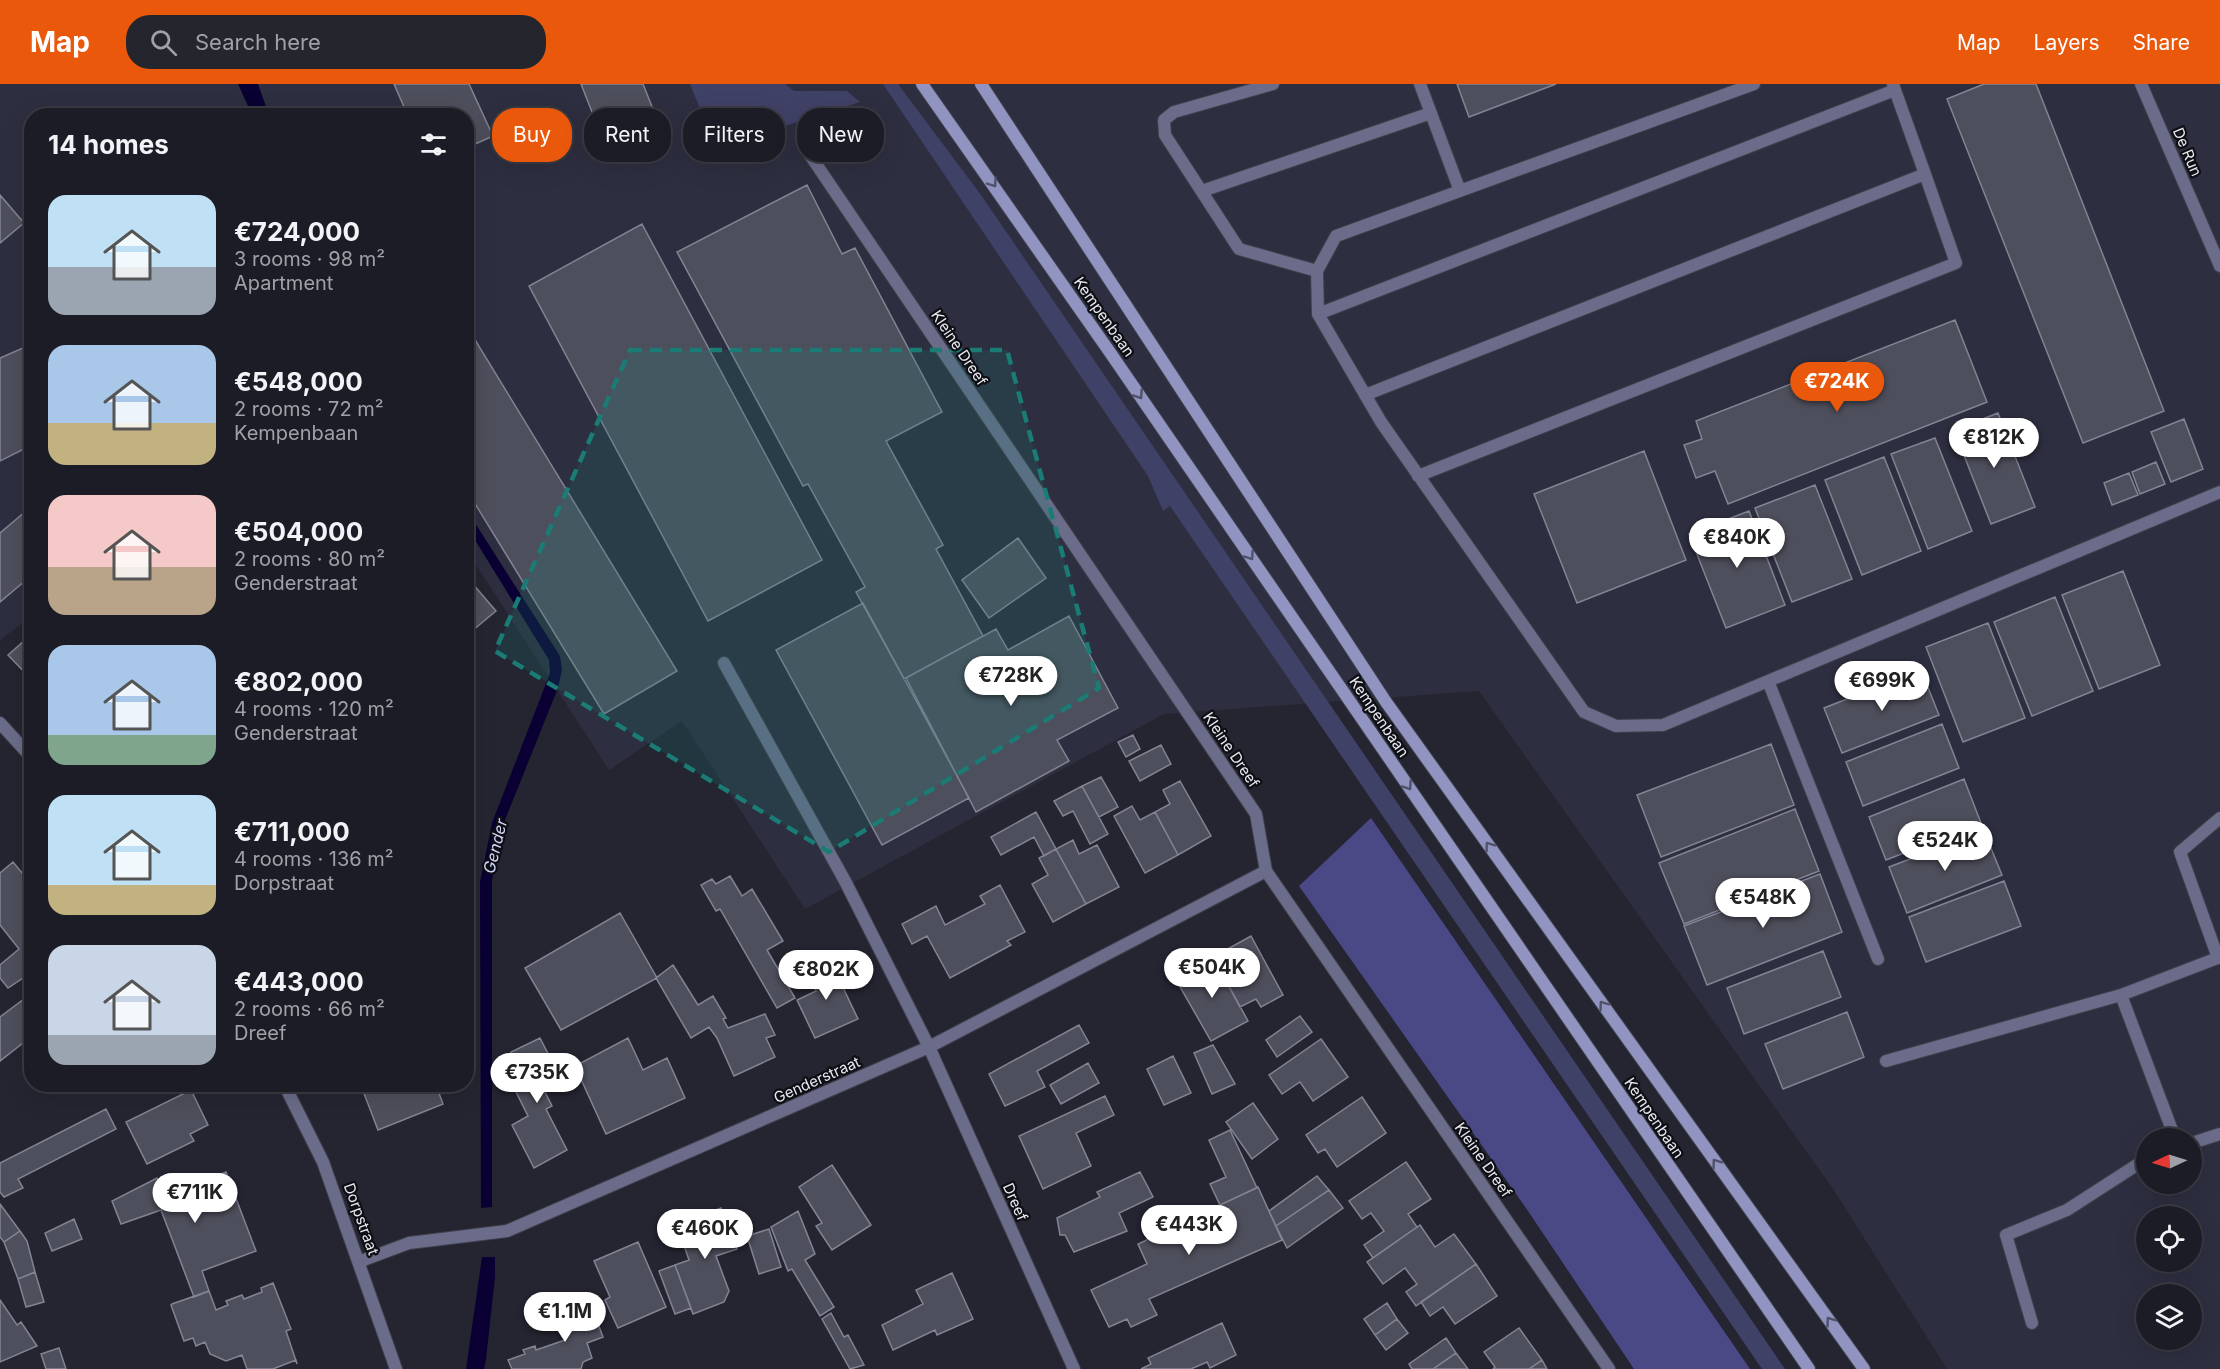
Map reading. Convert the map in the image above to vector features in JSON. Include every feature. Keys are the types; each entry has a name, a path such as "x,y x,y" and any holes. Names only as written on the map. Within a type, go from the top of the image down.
{"main road":[{"name":"Kempenbaan","path":"922,84 1102,341 1809,1369"},
{"name":"Kempenbaan","path":"981,84 1386,702 1864,1369"}],"street":[{"path":"1273,84 1174,112 1164,120 1165,135 1239,249 1317,271"},
{"path":"1420,84 1460,191"},
{"path":"1754,84 1336,236 1317,271 1318,314 1365,395 1418,476 1584,712 1616,726 1663,725 2220,492"},
{"name":"De Run","path":"2141,84 2220,266"},
{"path":"1318,314 1894,87 1956,263 1418,476"},
{"path":"1202,191 1431,113"},
{"name":"Kleine Dreef","path":"815,162 1256,814 1266,871 1609,1369"},
{"path":"1365,395 1925,174"},
{"name":"Dreef","path":"724,663 845,881 929,1047 1074,1369"},
{"path":"1768,681 1878,959"},
{"path":"0,723 24,749"},
{"path":"1886,1061 2121,995 2219,957 2180,852 2220,818"},
{"name":"Genderstraat","path":"360,1262 409,1243 507,1232 929,1047 1266,871"},
{"path":"2121,995 2171,1128"},
{"name":"Dorpstraat","path":"288,1092 323,1162 396,1369"},
{"path":"2202,1140 2220,1134"},
{"path":"2032,1323 2006,1235 2067,1210 2136,1165"}],"highlighted area":[{"path":"630,350 1007,350 1099,688 829,852 495,651"}],"shaded area":[{"path":"0,84 2220,84 2220,1369 1947,1369 1833,1189 1479,691 1164,714 805,909 682,721 609,770 474,562 474,108 24,108 24,622 0,640"},
{"path":"690,84 785,84 794,91 847,91 860,102 841,108 797,108 797,122 785,126 785,108 700,108"},
{"path":"883,84 898,84 981,195 1785,1369 1762,1369 1170,506 1163,511 1148,476"},
{"path":"1371,818 1750,1369 1634,1369 1526,1208 1299,886"}],"water":[{"path":"238,84 258,84 267,108 249,108"},
{"name":"Gender","path":"474,522 560,656 562,670 558,688 503,825 492,880 492,1207 481,1208 480,882 492,823 550,673 549,660 474,538"},
{"path":"482,1257 495,1257 486,1359 484,1369 466,1369"}],"building":[{"path":"394,84 469,84 492,134 492,136 474,144 474,108 404,108"},
{"path":"581,84 643,84 653,108 590,108"},
{"path":"1457,84 1556,84 1469,117"},
{"path":"1984,84 2036,84 2164,411 2083,443 1947,99"},
{"path":"807,185 842,254 855,248 942,412 886,441 943,545 936,549 983,636 904,679 856,592 865,587 808,484 803,486 677,252"},
{"path":"0,195 24,223 0,243"},
{"path":"642,224 822,560 708,621 529,286"},
{"path":"1955,320 1987,402 1728,504 1715,471 1696,478 1684,445 1702,439 1696,421"},
{"path":"474,338 677,671 604,714 474,502"},
{"path":"24,348 24,449 0,461 0,358"},
{"path":"1998,413 2035,507 1991,524 1954,430"},
{"path":"2184,419 2203,469 2171,482 2151,432"},
{"path":"1935,438 1972,531 1928,549 1891,454"},
{"path":"1644,451 1686,560 1577,603 1534,494"},
{"path":"1884,457 1921,551 1862,575 1825,480"},
{"path":"2156,462 2165,484 2140,494 2132,472"},
{"path":"2129,473 2138,495 2112,505 2104,483"},
{"path":"1815,485 1852,579 1792,602 1755,508"},
{"path":"1749,511 1785,605 1726,628 1689,534"},
{"path":"24,513 24,582 0,602 0,533"},
{"path":"1018,538 1046,578 989,618 962,580"},
{"path":"2123,571 2160,665 2099,689 2062,595"},
{"path":"474,585 496,611 474,629"},
{"path":"2055,597 2093,691 2032,716 1994,622"},
{"path":"863,603 969,798 882,845 776,650"},
{"path":"1069,616 1118,708 1057,740 1069,761 976,812 906,678 996,629 1008,650"},
{"path":"1988,623 2025,718 1963,742 1926,647"},
{"path":"24,641 24,672 8,655"},
{"path":"1921,670 1939,715 1842,753 1824,708"},
{"path":"1942,724 1959,768 1863,806 1846,762"},
{"path":"1133,735 1140,749 1126,757 1118,742"},
{"path":"1771,744 1794,805 1661,857 1637,795"},
{"path":"1161,745 1171,764 1140,781 1129,761"},
{"path":"1101,777 1118,807 1099,817 1082,786"},
{"path":"1964,779 1981,823 1886,860 1869,817"},
{"path":"1180,781 1211,836 1178,855 1155,812 1170,804 1163,790"},
{"path":"1082,786 1108,834 1090,844 1073,811 1063,816 1054,801"},
{"path":"1132,806 1140,820 1155,812 1178,855 1145,873 1114,816"},
{"path":"1795,809 1819,871 1684,924 1659,863"},
{"path":"1036,812 1056,849 1044,856 1034,837 1001,855 991,837"},
{"path":"1984,831 2002,875 1907,913 1889,867"},
{"path":"1073,840 1079,854 1097,845 1119,887 1086,904 1056,849"},
{"path":"1056,849 1086,904 1053,922 1032,884 1048,875 1039,858"},
{"path":"13,862 24,875 24,977 8,988 0,978 0,965 19,949 0,925 0,873"},
{"path":"1820,874 1842,932 1707,985 1684,926"},
{"path":"730,876 742,896 752,889 783,941 767,950 795,998 777,1008 720,909 716,911 701,885 712,879 716,884"},
{"path":"2004,881 2021,926 1926,962 1909,917"},
{"path":"1000,885 1025,932 1007,941 1011,945 950,978 927,936 912,944 902,924 936,906 945,925 985,904 980,896"},
{"path":"620,913 657,978 561,1030 525,968"},
{"path":"1251,936 1283,995 1261,1007 1256,999 1240,1007 1213,957"},
{"path":"1823,951 1841,997 1744,1034 1727,988"},
{"path":"1213,957 1248,1021 1211,1041 1175,978"},
{"path":"829,958 858,1019 815,1038 797,1000 816,991 807,968"},
{"path":"673,965 698,1005 713,996 726,1018 723,1019 728,1028 765,1014 775,1035 766,1038 775,1057 734,1076 717,1038 709,1027 691,1038 656,978"},
{"path":"24,999 24,1042 0,1061 0,1017"},
{"path":"1847,1012 1864,1057 1783,1089 1765,1044"},
{"path":"1300,1016 1312,1032 1277,1057 1266,1040"},
{"path":"1079,1025 1089,1043 1037,1071 1045,1087 1005,1106 989,1074"},
{"path":"540,1038 561,1079 543,1088 552,1106 546,1109 567,1150 534,1168 512,1125 528,1116 513,1086 520,1082 517,1077 523,1075 511,1052"},
{"path":"628,1038 643,1070 667,1058 685,1098 606,1134 575,1066"},
{"path":"1321,1039 1348,1077 1313,1101 1300,1082 1282,1094 1269,1075"},
{"path":"1213,1045 1235,1084 1212,1094 1194,1053"},
{"path":"1173,1056 1191,1093 1164,1105 1147,1069"},
{"path":"1088,1063 1099,1083 1061,1104 1050,1085"},
{"path":"187,1092 192,1092 208,1125 190,1134 194,1141 147,1164 126,1122"},
{"path":"363,1092 439,1092 443,1104 378,1130"},
{"path":"1105,1096 1114,1115 1076,1133 1091,1166 1043,1189 1019,1136"},
{"path":"1362,1097 1386,1133 1337,1167 1325,1149 1318,1153 1306,1135"},
{"path":"1253,1103 1278,1139 1252,1159 1226,1122"},
{"path":"106,1109 116,1129 18,1179 23,1188 4,1197 0,1192 0,1163"},
{"path":"1230,1130 1257,1188 1220,1205 1210,1184 1226,1177 1209,1140"},
{"path":"1406,1162 1431,1199 1408,1214 1417,1227 1373,1258 1364,1245 1384,1231 1371,1213 1362,1219 1349,1201"},
{"path":"832,1165 871,1225 832,1250 816,1226 822,1223 799,1187"},
{"path":"226,1172 256,1251 202,1271 209,1291 194,1297 161,1210 121,1224 112,1201 157,1178 165,1196"},
{"path":"1140,1172 1153,1197 1119,1213 1127,1231 1074,1252 1065,1235 1060,1235 1057,1218 1100,1197 1097,1192"},
{"path":"1317,1176 1329,1190 1276,1226 1269,1211"},
{"path":"1258,1187 1282,1240 1149,1299 1157,1315 1131,1327 1127,1319 1109,1327 1091,1290 1147,1264 1138,1244"},
{"path":"1329,1190 1343,1208 1287,1248 1276,1226"},
{"path":"0,1204 20,1231 4,1242 0,1237"},
{"path":"721,1208 737,1249 716,1256 729,1291 724,1302 693,1314 675,1265 689,1260 677,1225"},
{"path":"798,1211 815,1254 805,1260 834,1307 820,1316 792,1269 788,1271 771,1227"},
{"path":"74,1219 82,1239 52,1251 45,1233"},
{"path":"1420,1225 1435,1247 1454,1234 1476,1264 1416,1306 1406,1292 1417,1284 1405,1268 1383,1284 1367,1262"},
{"path":"769,1229 781,1267 759,1274 747,1236"},
{"path":"20,1231 27,1241 35,1272 18,1279 4,1242"},
{"path":"638,1242 666,1307 618,1328 605,1300 610,1297 594,1261"},
{"path":"1476,1264 1497,1296 1455,1324 1443,1307 1430,1316 1421,1302"},
{"path":"675,1265 691,1308 675,1314 659,1271"},
{"path":"35,1272 44,1302 26,1307 18,1279"},
{"path":"952,1273 973,1319 937,1335 935,1330 893,1350 882,1325 923,1304 916,1290"},
{"path":"273,1283 291,1329 286,1331 296,1360 273,1369 247,1369 242,1355 226,1361 210,1354 205,1342 196,1346 193,1338 184,1341 172,1304 209,1291 216,1310 228,1305 226,1301 242,1295 244,1299 262,1292 261,1288"},
{"path":"0,1300 17,1325 21,1322 37,1346 0,1362"},
{"path":"590,1302 603,1337 587,1343 592,1358 583,1362 581,1369 512,1369 508,1360 525,1354 523,1350 535,1346 536,1350 565,1340 556,1316"},
{"path":"1387,1303 1397,1319 1375,1335 1364,1319"},
{"path":"831,1313 844,1337 848,1335 864,1365 850,1369 822,1319"},
{"path":"1397,1319 1408,1333 1386,1350 1375,1335"},
{"path":"1222,1323 1236,1355 1210,1368 1207,1362 1191,1369 1141,1369 1151,1364 1148,1358"},
{"path":"1519,1328 1542,1360 1529,1369 1493,1369 1495,1367 1484,1352"},
{"path":"1446,1338 1456,1353 1433,1369 1412,1369 1409,1364"},
{"path":"59,1348 66,1369 46,1369 41,1354"},
{"path":"1456,1353 1468,1369 1433,1369"},
{"path":"1542,1360 1547,1369 1529,1369"}]}
